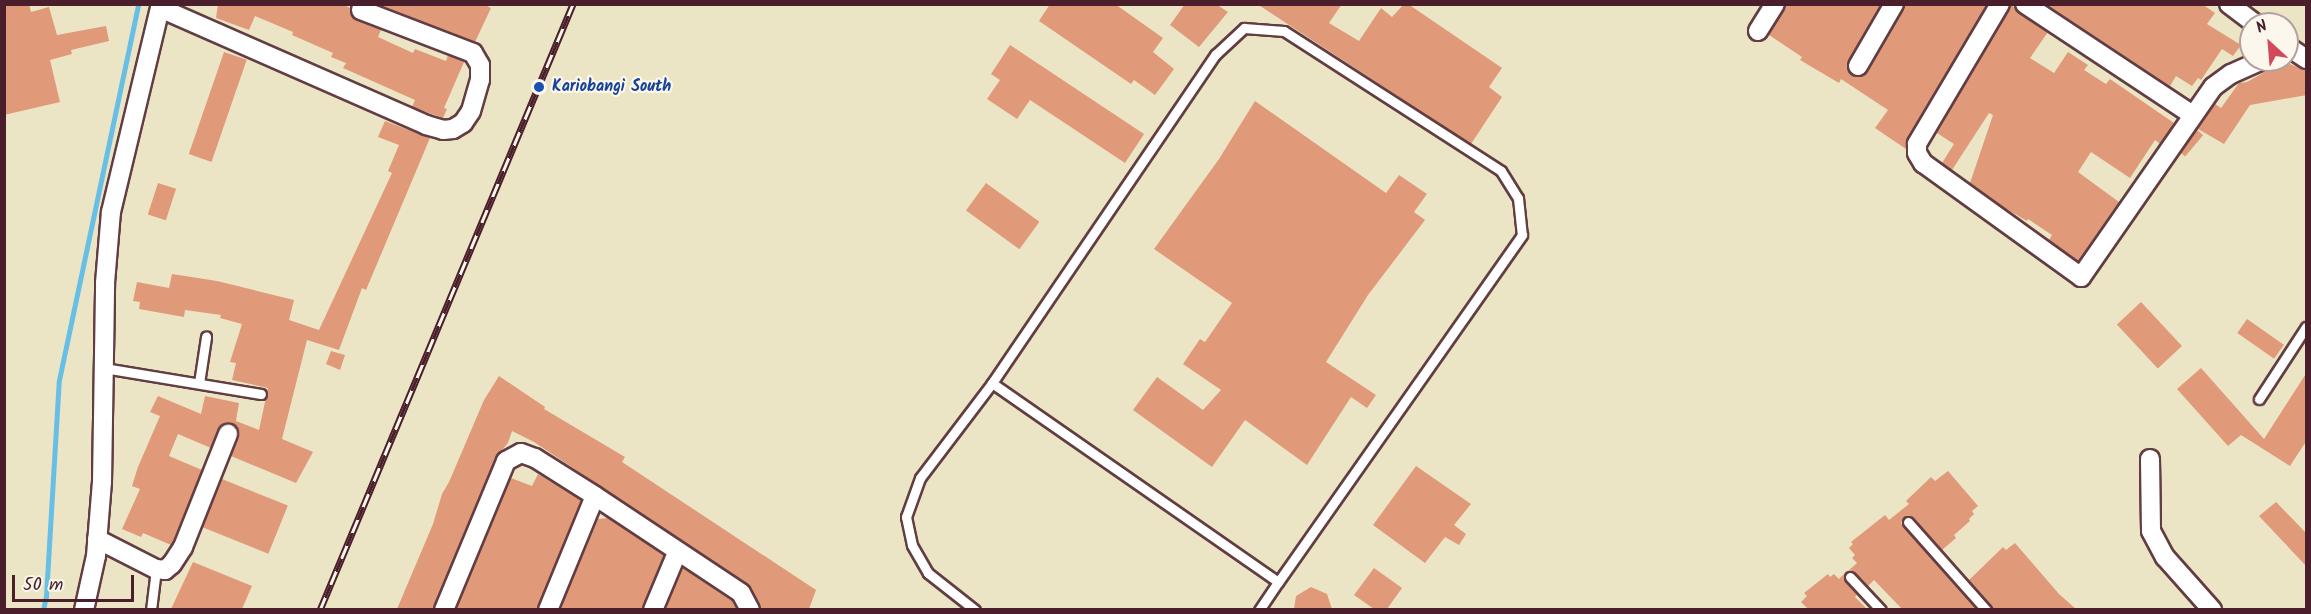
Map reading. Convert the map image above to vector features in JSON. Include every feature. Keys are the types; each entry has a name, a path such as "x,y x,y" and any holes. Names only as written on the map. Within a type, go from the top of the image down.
{"street":[{"path":"1758,31 1775,4"},
{"path":"1858,66 1894,4"},
{"path":"2000,4 1917,144 1917,153 1923,163 2081,277 2193,115 2220,80 2239,71"},
{"path":"2025,4 2193,115"},
{"path":"84,609 97,539 102,482 106,249 111,212 160,6 426,125 443,130 463,123 471,111 480,80 480,65 473,53 361,10"},
{"path":"97,539 156,569 165,570 172,564 183,547 228,434"},
{"path":"444,609 506,460 521,453 536,458 741,593 750,609"},
{"path":"2150,459 2151,531 2164,557 2212,609"},
{"path":"548,609 595,496"},
{"path":"653,609 677,553"}],"lane":[{"path":"975,609 928,573 912,545 906,517 920,478 992,383 1215,55 1244,28 1284,31 1501,171 1518,198 1522,235 1259,609"},
{"path":"2259,399 2307,327"},
{"path":"200,383 206,337"},
{"path":"104,368 261,394"},
{"path":"992,383 1278,582"},
{"path":"1908,522 1986,609"},
{"path":"151,609 156,569"},
{"path":"1850,577 1881,609"}],"building":[{"path":"4,4 29,4 31,12 49,7 57,35 106,26 109,41 71,50 72,54 50,60 60,102 4,115"},
{"path":"218,4 343,4 350,8 352,17 356,20 381,30 378,37 413,53 415,49 446,61 448,55 464,62 444,108 447,109 443,118 412,107 415,100 343,68 346,63 331,57 333,53 292,35 293,32 255,16 249,30 216,18"},
{"path":"378,4 483,4 491,8 475,42"},
{"path":"1050,4 1115,4 1163,38 1153,52 1174,69 1155,95 1134,80 1131,84 1039,21"},
{"path":"1185,4 1216,4 1228,12 1199,47 1170,25"},
{"path":"1257,4 1342,4 1329,23 1359,41 1381,8 1392,17 1404,4 1408,4 1502,68 1489,87 1502,97 1471,144"},
{"path":"1786,4 1881,4 1848,61 1849,72 1857,77 1868,72 1905,4 1987,4 1907,138 1906,149 1875,128 1888,110 1841,79 1839,83 1800,60 1802,57 1769,35"},
{"path":"2011,4 2019,13 2048,32 2030,58 2054,73 2068,52 2088,65 2084,70 2106,84 2110,79 2174,123 2160,144 2155,140 2130,178 2091,152 2078,172 2119,202 2078,261 2049,240 2052,235 2028,219 2027,221 2003,207 1970,183 1993,115 1989,113 1952,170 1942,163 1954,144 1937,133"},
{"path":"2046,4 2202,4 2215,13 2207,24 2239,44 2239,48 2233,56 2222,49 2201,80 2198,78 2192,86 2176,76 2170,86"},
{"path":"1010,45 1144,134 1125,163 1030,100 1017,119 987,99 1000,80 991,74"},
{"path":"224,52 247,60 212,162 189,154"},
{"path":"2299,68 2307,71 2307,95 2250,105 2224,144 2198,129 2215,104 2221,108 2239,83 2247,82 2265,72 2299,72"},
{"path":"1255,101 1386,193 1399,175 1427,194 1414,212 1425,220 1368,295 1326,362 1376,395 1367,408 1351,397 1307,465 1245,420 1212,467 1133,410 1157,377 1203,410 1221,390 1183,364 1200,339 1205,342 1232,303 1154,249 1219,159"},
{"path":"385,121 430,138 366,290 362,288 339,350 307,340 282,439 313,452 296,483 231,456 239,433 233,424 221,426 211,448 178,434 169,456 202,470 173,542 171,545 143,533 141,537 122,529 140,489 132,486 138,467 160,416 150,412 158,396 201,414 205,396 239,403 236,421 259,430 268,388 232,380 236,363 230,362 242,324 220,318 221,315 185,310 184,317 139,309 140,302 133,301 137,282 169,288 172,274 217,281 294,300 289,320 319,330 392,173 388,171 399,145 378,137"},
{"path":"2197,130 2203,135 2185,157 2179,151"},
{"path":"158,183 176,189 166,220 148,214"},
{"path":"986,183 1039,222 1019,249 966,211"},
{"path":"2141,302 2182,346 2158,368 2117,325"},
{"path":"2247,319 2284,345 2274,359 2237,333"},
{"path":"331,351 345,355 340,370 326,364"},
{"path":"2201,368 2264,439 2307,372 2307,440 2290,466 2241,435 2228,446 2177,389"},
{"path":"499,376 545,407 544,409 625,457 622,462 816,590 809,609 761,609 747,584 534,442 512,431 508,443 496,457 433,609 397,609 433,524 442,494 484,400"},
{"path":"1416,466 1471,504 1454,525 1466,534 1459,545 1445,537 1425,563 1373,525"},
{"path":"1948,471 1978,506 1972,511 1974,514 1969,519 1970,521 1954,535 1956,538 1942,550 1913,517 1904,517 1901,523 1977,609 1902,609 1874,580 1868,586 1854,572 1848,571 1857,563 1852,558 1855,555 1849,548 1853,544 1851,542 1885,515 1889,520 1909,504 1906,501 1931,477 1935,481"},
{"path":"538,474 581,500 537,609 456,609 511,478 532,486"},
{"path":"222,479 288,506 268,554 203,527"},
{"path":"2276,502 2307,534 2307,567 2259,516"},
{"path":"608,518 664,555 642,609 560,609 598,519"},
{"path":"2015,543 2059,594 2076,609 1993,609 1969,580 2003,547 2006,550"},
{"path":"193,562 252,586 242,609 171,609"},
{"path":"683,568 732,601 737,609 665,609"},
{"path":"1374,568 1402,588 1387,609 1374,609 1354,595"},
{"path":"1828,574 1830,577 1834,574 1839,579 1844,574 1845,581 1857,595 1855,597 1867,609 1808,609 1801,602 1807,596 1804,593"},
{"path":"1311,587 1327,594 1332,609 1294,609 1296,596"}],"waterway":[{"path":"43,610 46,596 59,380 138,4"}],"railway":[{"path":"320,610 573,4"}],"place":[{"name":"Kariobangi South","path":"539,87"}]}
